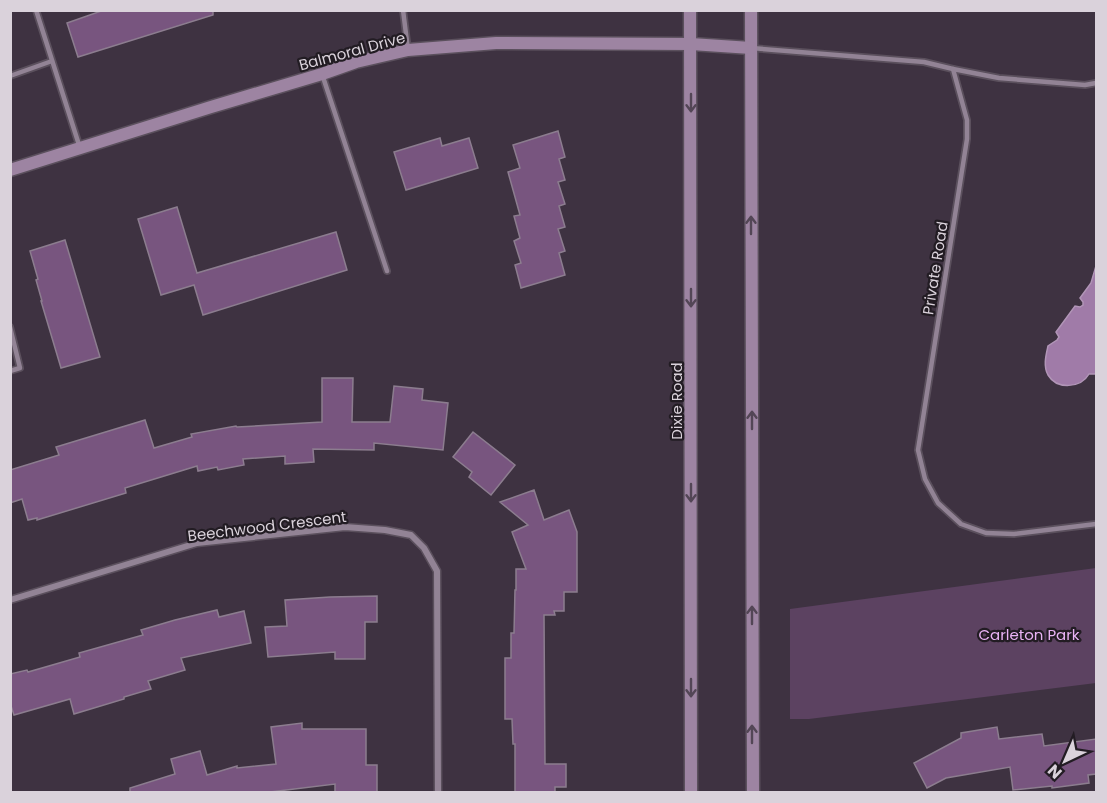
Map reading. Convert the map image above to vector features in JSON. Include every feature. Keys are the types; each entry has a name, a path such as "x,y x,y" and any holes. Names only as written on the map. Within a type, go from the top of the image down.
{"main road":[{"name":"Dixie Road","path":"690,10 691,792"},
{"path":"751,10 753,792"},
{"name":"Balmoral Drive","path":"10,170 356,62 408,50 496,43 691,44 751,48"}],"street":[{"name":"Beechwood Crescent","path":"10,600 197,543 345,527 385,530 411,535 424,548 438,571 438,792"}],"lane":[{"path":"36,10 80,148"},
{"path":"403,10 408,50"},
{"path":"751,48 924,62 999,78 1085,85 1096,83"},
{"path":"10,76 52,61"},
{"name":"Private Road","path":"953,69 967,120 967,139 918,450 925,479 938,503 961,524 986,533 1014,534 1096,524"},
{"path":"322,74 387,271"},
{"path":"10,327 20,368 10,371"}],"green space":[{"name":"Carleton Park","path":"1096,568 1096,683 809,719 790,719 790,609"}],"shaded area":[{"path":"1096,266 1096,374 1089,374 1075,384 1063,385 1052,380 1046,372 1045,360 1048,346 1057,340 1059,337 1056,332 1075,306 1083,305 1080,298 1091,283"}],"building":[{"path":"104,10 213,10 213,15 78,57 67,23"},
{"path":"558,131 565,157 559,159 565,180 558,182 565,204 559,206 565,227 558,229 565,251 559,253 565,275 521,288 515,265 521,263 514,241 520,238 514,216 520,215 508,172 520,168 513,145"},
{"path":"440,138 442,146 469,138 478,168 406,190 394,152"},
{"path":"177,207 197,273 336,232 347,270 203,315 194,285 161,295 138,219"},
{"path":"65,240 100,357 61,368 41,301 30,251"},
{"path":"322,378 353,378 352,422 390,422 394,386 423,389 422,400 448,403 443,450 374,443 374,450 313,449 314,462 285,464 285,456 243,459 244,465 218,470 217,467 198,471 197,466 125,488 126,493 37,520 37,518 28,520 22,499 10,503 10,470 59,455 56,447 145,420 154,448 192,437 191,434 236,426 322,422"},
{"path":"473,432 515,465 491,495 469,477 472,472 453,457"},
{"path":"534,490 544,520 569,510 577,532 577,592 564,592 564,611 554,611 555,615 544,615 545,764 566,764 566,787 555,787 555,792 515,792 515,744 513,744 512,719 505,719 505,658 511,658 516,569 526,569 512,532 528,525 500,502"},
{"path":"377,596 377,622 365,622 365,659 335,659 335,652 268,657 265,627 287,626 285,600"},
{"path":"217,610 219,617 244,611 251,643 181,658 185,670 148,681 151,689 124,697 124,699 74,714 70,699 14,715 10,703 10,674 27,670 28,672 80,657 79,653 143,635 141,630"},
{"path":"302,723 302,729 366,729 366,765 377,765 377,792 335,792 335,784 270,792 130,792 130,788 175,774 171,759 200,751 207,775 237,766 237,768 276,764 271,727"},
{"path":"997,727 999,739 1042,734 1044,746 1096,739 1096,774 1088,775 1089,783 1013,790 1010,767 946,778 927,788 914,763 961,738 961,733"}]}
